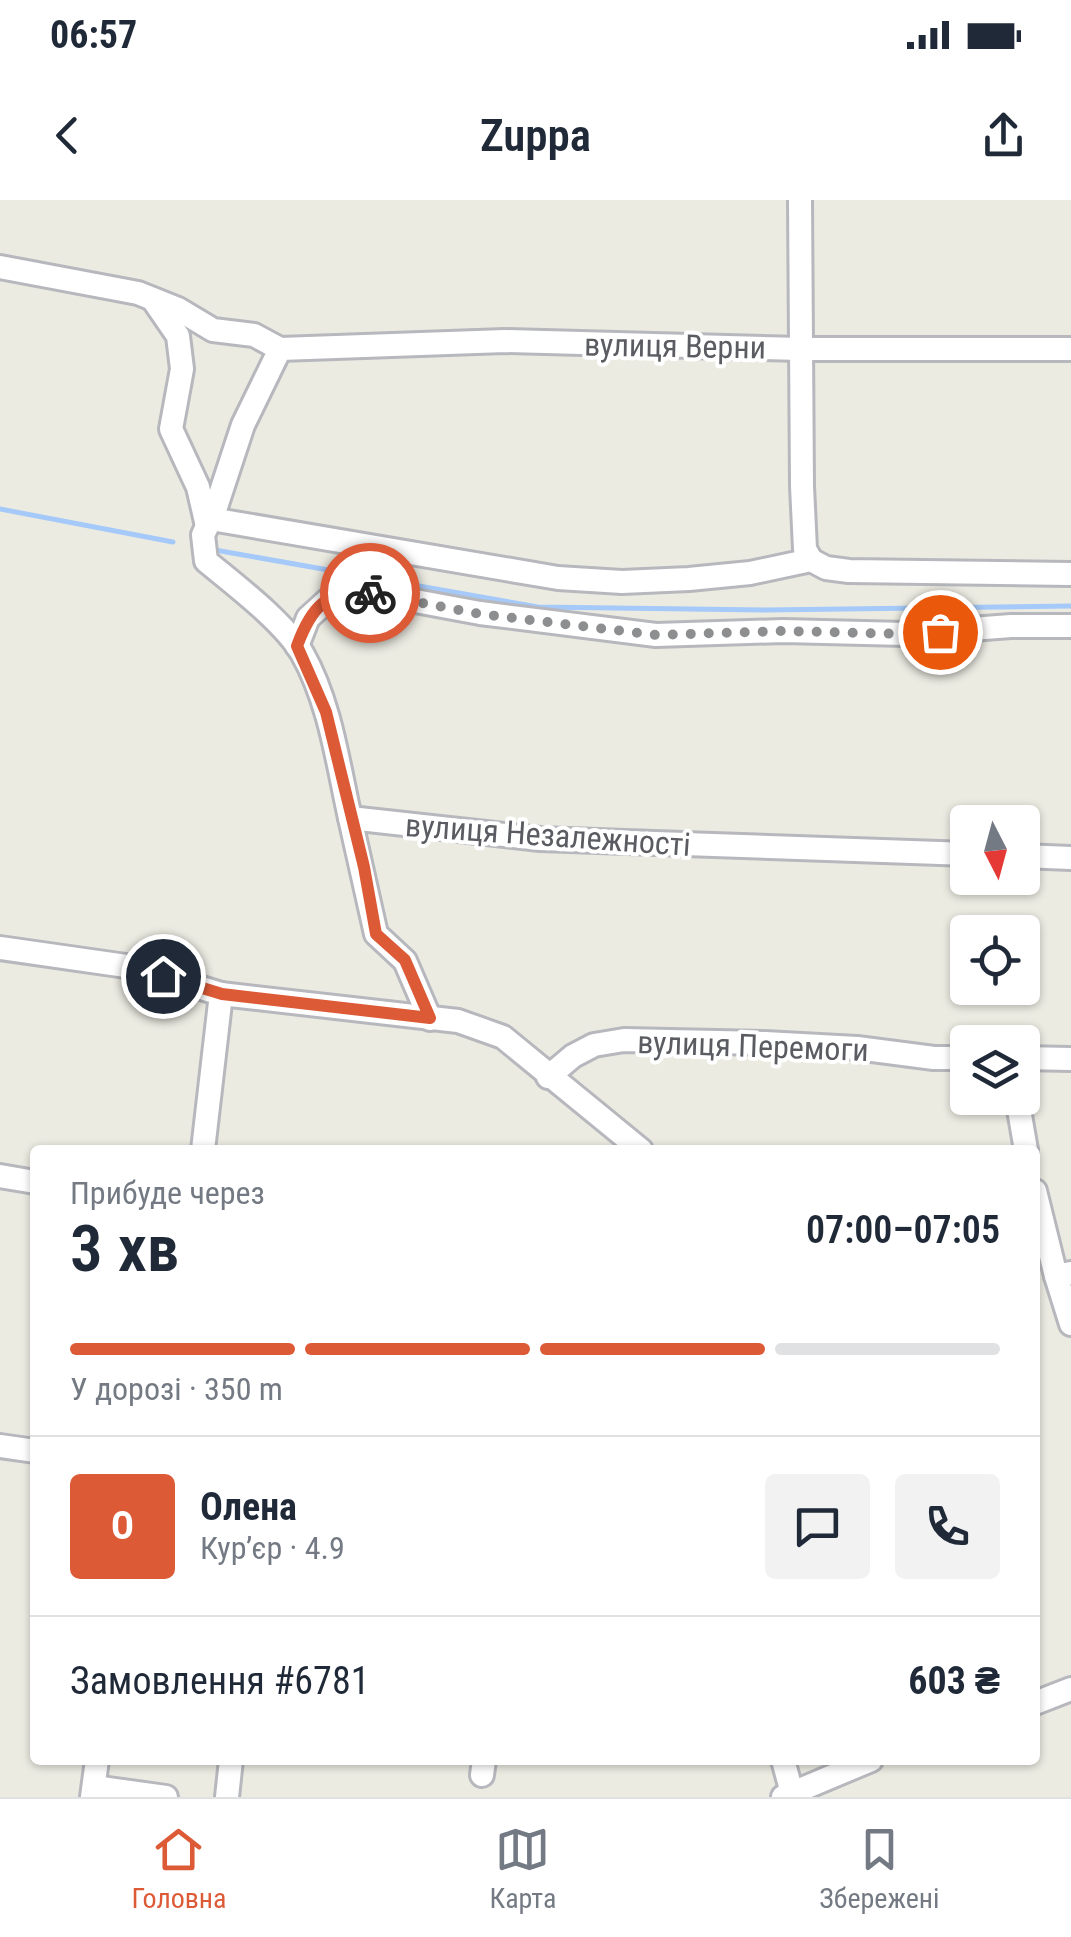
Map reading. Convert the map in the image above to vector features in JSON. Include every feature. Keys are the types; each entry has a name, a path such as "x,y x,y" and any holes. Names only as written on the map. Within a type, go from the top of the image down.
{"street":[{"path":"800,200 804,549 810,560 826,568 849,571 1071,574"},
{"path":"0,268 96,283 152,299 213,330 254,335 280,349 243,425 207,527"},
{"path":"152,299 178,336 182,368 171,429 198,487 207,527 206,561 297,646 326,712 350,818"},
{"name":"вулиця Верни","path":"280,349 505,342 800,349 1071,349"},
{"path":"207,527 558,578 622,582 750,573 810,560"},
{"path":"297,646 308,618 330,598 345,591 480,614 656,635 783,631 904,634 1071,626"},
{"name":"вулиця Незалежності","path":"430,1018 405,960 376,934 350,818 540,839 950,853"},
{"path":"1040,857 1071,858"},
{"path":"0,948 134,967 222,994 458,1021 504,1038 636,1145"},
{"path":"204,1145 222,994"},
{"name":"вулиця Перемоги","path":"548,1076 573,1056 594,1046 624,1040 765,1043 950,1057"},
{"path":"1040,1058 1071,1059"},
{"path":"1019,1115 1025,1145"},
{"path":"0,1176 30,1181"},
{"path":"1040,1206 1063,1274 1071,1324"},
{"path":"0,1446 30,1450"},
{"path":"1040,1702 1071,1690"},
{"path":"96,1765 93,1792 166,1797"},
{"path":"227,1797 231,1765"},
{"path":"784,1765 788,1795 859,1765"}],"waterway":[{"path":"0,509 173,542"},
{"path":"215,550 538,607 766,610 1071,606"}],"way so far":[{"path":"370,593 480,614 656,635 940,632"}],"route":[{"path":"163,976 222,994 430,1018 405,960 376,934 364,867 326,712 297,646 308,618 330,598 345,591 370,593"}]}
